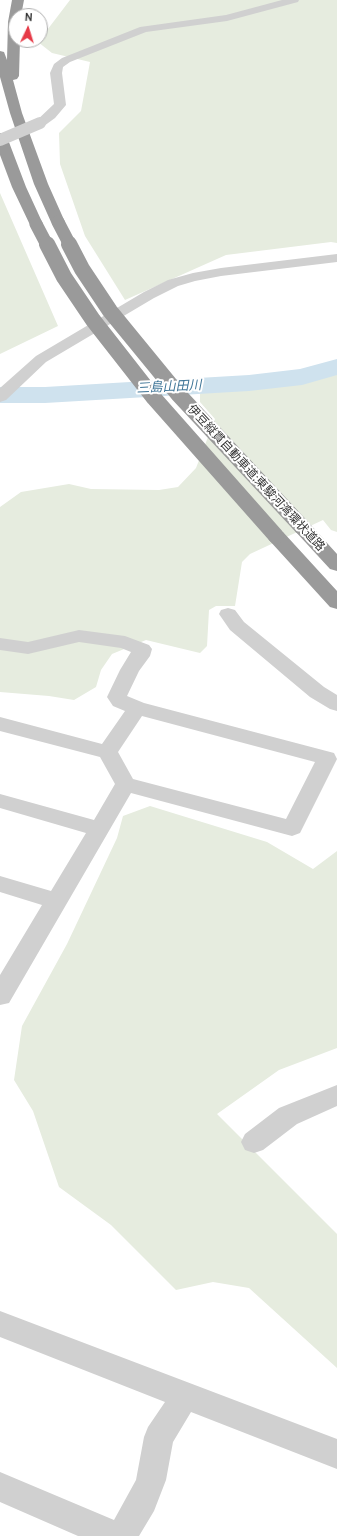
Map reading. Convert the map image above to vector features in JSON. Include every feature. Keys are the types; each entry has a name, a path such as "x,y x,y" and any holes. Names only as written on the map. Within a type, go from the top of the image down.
{"highway":[{"path":"16,113 13,82 13,51 14,22 18,0"},
{"name":"伊豆縦貫自動車道;東駿河湾環状道路","path":"0,54 16,113 41,184 82,269 110,310 178,394 337,566"},
{"name":"伊豆縦貫自動車道;東駿河湾環状道路","path":"0,137 19,187 36,224 64,277 93,320 154,398 337,603"},
{"path":"0,149 19,187"},
{"path":"315,580 337,613"}],"street":[{"path":"0,140 40,122 51,115 60,105 56,73 58,66 66,60 150,28 227,18 294,0"},
{"path":"0,397 14,383 48,355 173,283 193,277 221,272 337,258"},
{"path":"228,614 237,626 317,692 337,704"},
{"path":"0,644 28,648 79,636 125,642 142,649 140,656 122,685 117,697 120,701 137,708 327,758 292,828 126,784 107,752 0,724"},
{"path":"107,752 137,708"},
{"path":"3,985 56,901 126,784"},
{"path":"0,801 100,829"},
{"path":"0,884 56,901"},
{"path":"254,1142 288,1116 337,1095"},
{"path":"0,1324 337,1454"},
{"path":"123,1536 132,1517 143,1500 151,1480 155,1451 159,1437 184,1395"},
{"path":"0,1487 115,1536"}],"shaded area":[{"path":"70,0 337,0 337,243 331,242 226,255 125,300 85,236 60,164 59,133 81,111 90,62 52,53 46,48 48,48 48,29"},
{"path":"0,193 58,326 0,354"},
{"path":"337,369 337,532 331,530 323,520 250,554 242,562 235,606 216,606 209,610 207,646 200,653 146,640 112,654 101,670 96,687 74,700 49,696 0,692 0,507 21,492 69,484 91,489 159,490 178,487 196,468 215,419 200,402 200,392 235,390"},
{"path":"150,806 267,842 313,869 337,851 337,1048 279,1070 217,1114 337,1234 337,1368 249,1288 213,1282 176,1290 111,1225 59,1187 33,1111 14,1080 22,1026 67,944 117,838 123,816"}],"waterway":[{"name":"三島山田川","path":"0,395 45,395 249,383 302,377 337,367"}]}
